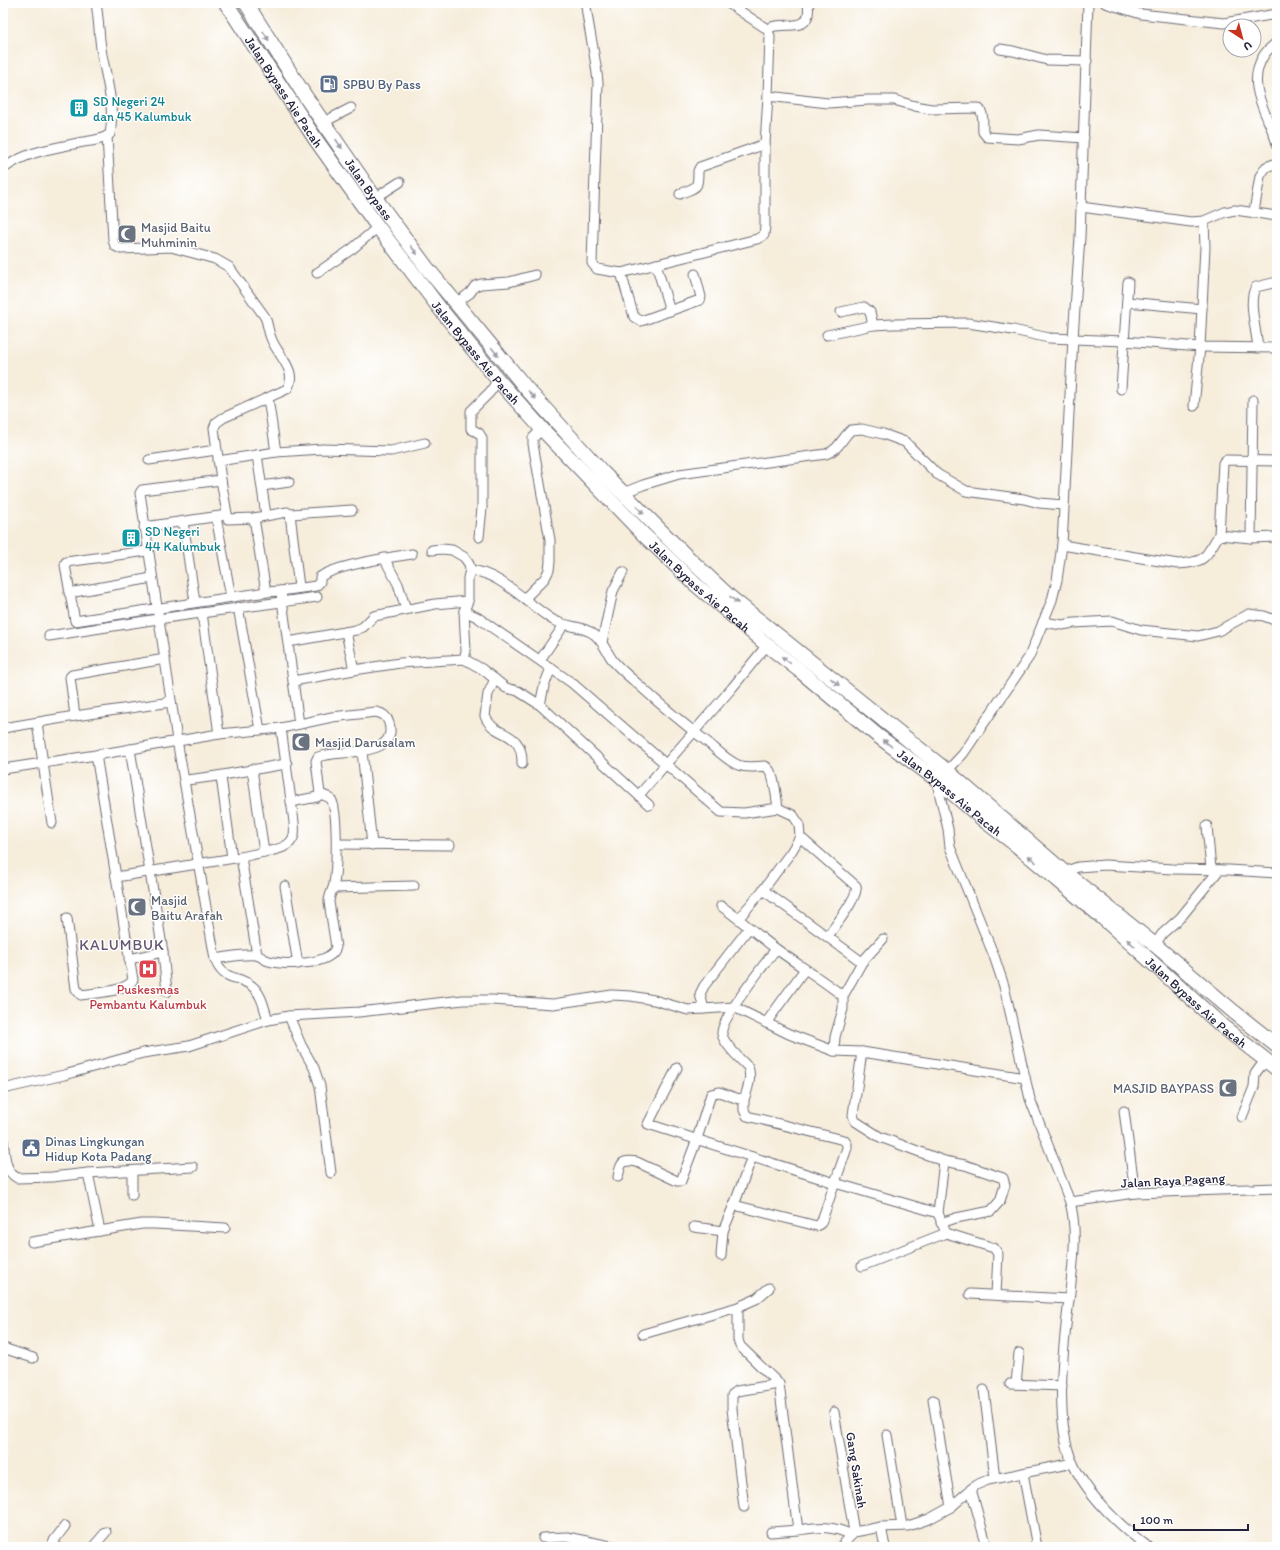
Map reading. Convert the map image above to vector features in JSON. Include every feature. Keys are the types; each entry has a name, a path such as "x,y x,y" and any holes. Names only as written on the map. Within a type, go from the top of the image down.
{"highway":[{"name":"Jalan Bypass Aie Pacah","path":"226,3 316,140 378,227 442,310 498,380 542,429 643,534 680,569 767,645 878,736 941,775 986,822 1015,844 1102,917 1222,1026 1277,1069"},
{"name":"Jalan Bypass","path":"246,3 288,72 324,122 375,198 456,303 526,388 623,493 731,598 941,775"},
{"path":"498,380 507,365"},
{"path":"941,775 1155,945 1234,1012 1277,1046"}],"street":[{"path":"3,169 17,160 38,151 107,136 110,134 110,110 107,76 102,55 96,3"},
{"path":"587,3 586,6 589,27 596,58 598,83 592,263 597,269 621,273 757,239 764,235 765,144 770,36 767,29 728,3"},
{"path":"767,29 776,26 797,26 803,22 807,16 808,3"},
{"path":"1088,3 1088,41 1081,207 1062,545 1057,580 1029,657 963,754 941,775 950,847 994,956 1004,986 1030,1099 1073,1213 1075,1238 1064,1344 1062,1386 1062,1416 1065,1436 1073,1463 1082,1479 1102,1506 1148,1547"},
{"path":"1105,3 1142,14 1224,23 1277,14"},
{"path":"1277,42 1264,54 1258,68 1256,83 1266,119 1274,131 1277,144"},
{"path":"1000,49 1047,60 1087,61"},
{"path":"768,96 828,103 894,100 931,109 978,108 982,110 983,113 983,132 987,136 1018,139 1039,135 1084,138"},
{"path":"324,122 351,108"},
{"path":"107,136 115,246 121,249 171,247 205,255 216,259 229,267 265,317 268,323 270,337 290,374 291,383 287,389 223,418 216,423 214,428 216,450 228,519 254,518 287,512 290,514 352,510"},
{"path":"680,194 696,186 700,167 765,144"},
{"path":"1254,212 1260,176 1266,167 1277,163"},
{"path":"375,198 400,182"},
{"path":"1081,207 1191,222 1204,220 1235,210 1277,216"},
{"path":"1194,406 1200,347 1205,247 1204,220"},
{"path":"317,272 352,250 378,227"},
{"path":"656,264 670,311"},
{"path":"621,273 636,319 641,321 700,300 701,297 695,274"},
{"path":"456,303 470,293 475,286 481,284 509,282 535,275"},
{"path":"1121,389 1128,282"},
{"path":"1258,348 1252,304 1253,290 1256,287 1277,282"},
{"path":"1127,302 1202,309"},
{"path":"841,312 864,307 870,312 873,326"},
{"path":"827,335 873,326 924,323 968,323 1013,330 1040,337 1124,341 1200,347 1277,348"},
{"path":"478,537 482,508 482,438 479,433 471,429 471,411 490,392 498,380"},
{"path":"268,398 276,452"},
{"path":"1251,538 1253,400"},
{"path":"525,598 545,578 549,570 550,562 550,540 533,444 533,438 542,429"},
{"path":"623,493 679,474 826,454 838,448 846,434 851,430 862,429 905,442 937,474 966,491 1024,499 1039,503 1064,505"},
{"path":"218,461 276,452 323,449 391,451 425,442"},
{"path":"149,460 216,450"},
{"path":"256,455 266,515"},
{"path":"1062,545 1178,564 1194,563 1204,558 1219,535 1222,462 1226,460 1277,461"},
{"path":"221,480 140,491 147,551 177,740 215,959 217,966 222,972 251,986 259,994 268,1020"},
{"path":"262,486 288,482"},
{"path":"290,514 300,587"},
{"path":"144,527 227,515"},
{"path":"216,517 231,597"},
{"path":"254,518 266,592"},
{"path":"183,522 195,602"},
{"path":"1219,535 1251,538 1277,537"},
{"path":"432,550 452,550 459,553 464,557 470,570 468,578 468,602 464,611 466,651 464,659"},
{"path":"147,551 66,562 65,565 75,621 266,592 281,596 317,596"},
{"path":"49,636 158,618 238,607 281,596 300,587 316,586 320,582 320,577 336,570 384,558 412,554"},
{"path":"384,558 398,584 406,609"},
{"path":"470,570 489,576 525,598 553,619 564,625 578,627 594,633 602,642 614,662 663,706 724,756 739,765 747,767 768,767 771,771 774,782 778,808"},
{"path":"602,642 613,590 623,572"},
{"path":"70,593 152,578"},
{"path":"281,596 299,724"},
{"path":"288,642 346,632 360,628 374,616 435,604 468,602"},
{"path":"238,607 260,730"},
{"path":"464,611 477,617 572,683 721,812 744,813 778,808 793,815 799,824 800,837 791,852 763,890 739,918"},
{"path":"202,613 219,734"},
{"path":"1043,622 1062,625 1112,621 1141,630 1198,636 1218,631 1249,614 1264,616 1277,621"},
{"path":"540,660 564,625"},
{"path":"346,632 354,670"},
{"path":"639,795 767,645"},
{"path":"75,716 70,677 72,675 165,659"},
{"path":"293,681 400,663 464,659 482,669 506,688 518,691 540,705 649,805"},
{"path":"540,705 551,668"},
{"path":"495,679 488,694 485,716 489,723 518,744 522,753 522,764"},
{"path":"3,728 172,702"},
{"path":"3,769 96,755 177,740 281,728 332,717 380,712 386,717 390,724 390,735 387,741 379,747 318,757 316,761 320,794"},
{"path":"36,723 52,823"},
{"path":"116,877 236,858 283,848 290,843 294,836 294,822 281,728"},
{"path":"130,749 163,952 167,992"},
{"path":"362,751 372,845"},
{"path":"67,918 76,988 81,995 125,988 128,986 133,980 96,755"},
{"path":"184,780 221,776 252,769 287,764"},
{"path":"252,769 264,852"},
{"path":"221,776 236,858 257,955"},
{"path":"291,802 317,797 320,794"},
{"path":"215,959 257,955 266,960 298,964 322,959 332,955 335,951 336,947 328,902 333,888 337,844 333,803 328,797 320,794"},
{"path":"1155,945 1162,934 1182,916 1215,869 1207,826"},
{"path":"800,837 856,886 857,889 852,901 828,936"},
{"path":"337,844 450,845"},
{"path":"1064,872 1078,867 1091,866 1215,869 1277,873"},
{"path":"285,886 298,964"},
{"path":"333,888 414,886"},
{"path":"763,890 862,962"},
{"path":"721,906 739,918 749,928 776,949 843,996"},
{"path":"704,1009 700,994 704,986 749,928"},
{"path":"834,1051 835,1037 843,1009 843,996 862,962 883,939"},
{"path":"734,1205 817,1226 821,1223 847,1148 847,1144 844,1140 747,1116 744,1110 744,1098 748,1087 750,1072 748,1067 724,1039 721,1033 723,1025 734,1007 776,949"},
{"path":"129,959 163,952"},
{"path":"766,1023 805,969"},
{"path":"3,1089 64,1075 143,1054 189,1046 268,1020 289,1016 359,1012 463,1000 492,1000 545,1005 612,995 631,996 654,1000 688,1010 734,1007 811,1043 834,1051 862,1052 1025,1078"},
{"path":"289,1016 301,1045 314,1068 320,1086 331,1173"},
{"path":"862,1052 853,1115 856,1121 880,1137 944,1161 965,1165 1003,1178 1004,1185 1000,1201 991,1211 956,1218 941,1223"},
{"path":"1242,1117 1254,1087 1255,1074 1260,1067 1267,1062 1265,1059"},
{"path":"677,1068 648,1124 835,1183 938,1213"},
{"path":"618,1177 621,1165 624,1161 630,1161 636,1162 677,1181 681,1181 697,1139 711,1094 720,1092 739,1099 744,1098"},
{"path":"1124,1111 1135,1193"},
{"path":"3,1140 8,1169 12,1175 17,1178 193,1167"},
{"path":"721,1256 723,1231 752,1157"},
{"path":"944,1161 938,1213 946,1233"},
{"path":"132,1171 132,1195"},
{"path":"88,1173 100,1231"},
{"name":"Jalan Raya Pagang","path":"1070,1202 1135,1193 1277,1188"},
{"path":"32,1242 131,1226 155,1224 225,1228"},
{"path":"694,1227 723,1231"},
{"path":"862,1266 946,1233 994,1248 997,1251 996,1295"},
{"path":"643,1334 738,1307 756,1299 769,1288"},
{"path":"970,1294 1069,1299"},
{"path":"738,1307 738,1340 740,1346 779,1384 798,1530"},
{"path":"3,1348 33,1358"},
{"path":"1019,1353 1013,1384 1062,1386"},
{"path":"744,1507 732,1409 732,1395 737,1391 779,1384"},
{"path":"984,1390 995,1478"},
{"path":"933,1400 950,1507"},
{"name":"Gang Sakinah","path":"834,1412 853,1533"},
{"path":"887,1435 902,1526"},
{"path":"771,1532 826,1527 853,1533 914,1524 929,1519 950,1507 971,1489 995,1478 1073,1463"},
{"path":"1023,1473 1038,1547"},
{"path":"971,1489 987,1547"},
{"path":"57,1547 53,1542 65,1526"},
{"path":"881,1528 885,1547"},
{"path":"93,1547 106,1532"},
{"path":"841,1547 853,1533"},
{"path":"543,1538 567,1537 615,1547"}],"place":[{"name":"SPBU By Pass","path":"329,84"},
{"name":"SD Negeri 24 dan 45 Kalumbuk","path":"79,108"},
{"name":"Masjid Baitu Muhminin","path":"127,234"},
{"name":"SD Negeri 44 Kalumbuk","path":"131,538"},
{"name":"Masjid Darusalam","path":"301,742"},
{"name":"Masjid Baitu Arafah","path":"137,907"},
{"name":"Puskesmas Pembantu Kalumbuk","path":"148,969"},
{"name":"MASJID BAYPASS","path":"1228,1088"},
{"name":"Dinas Lingkungan Hidup Kota Padang","path":"31,1148"}],"district":[{"name":"KALUMBUK","path":"122,945"}]}
